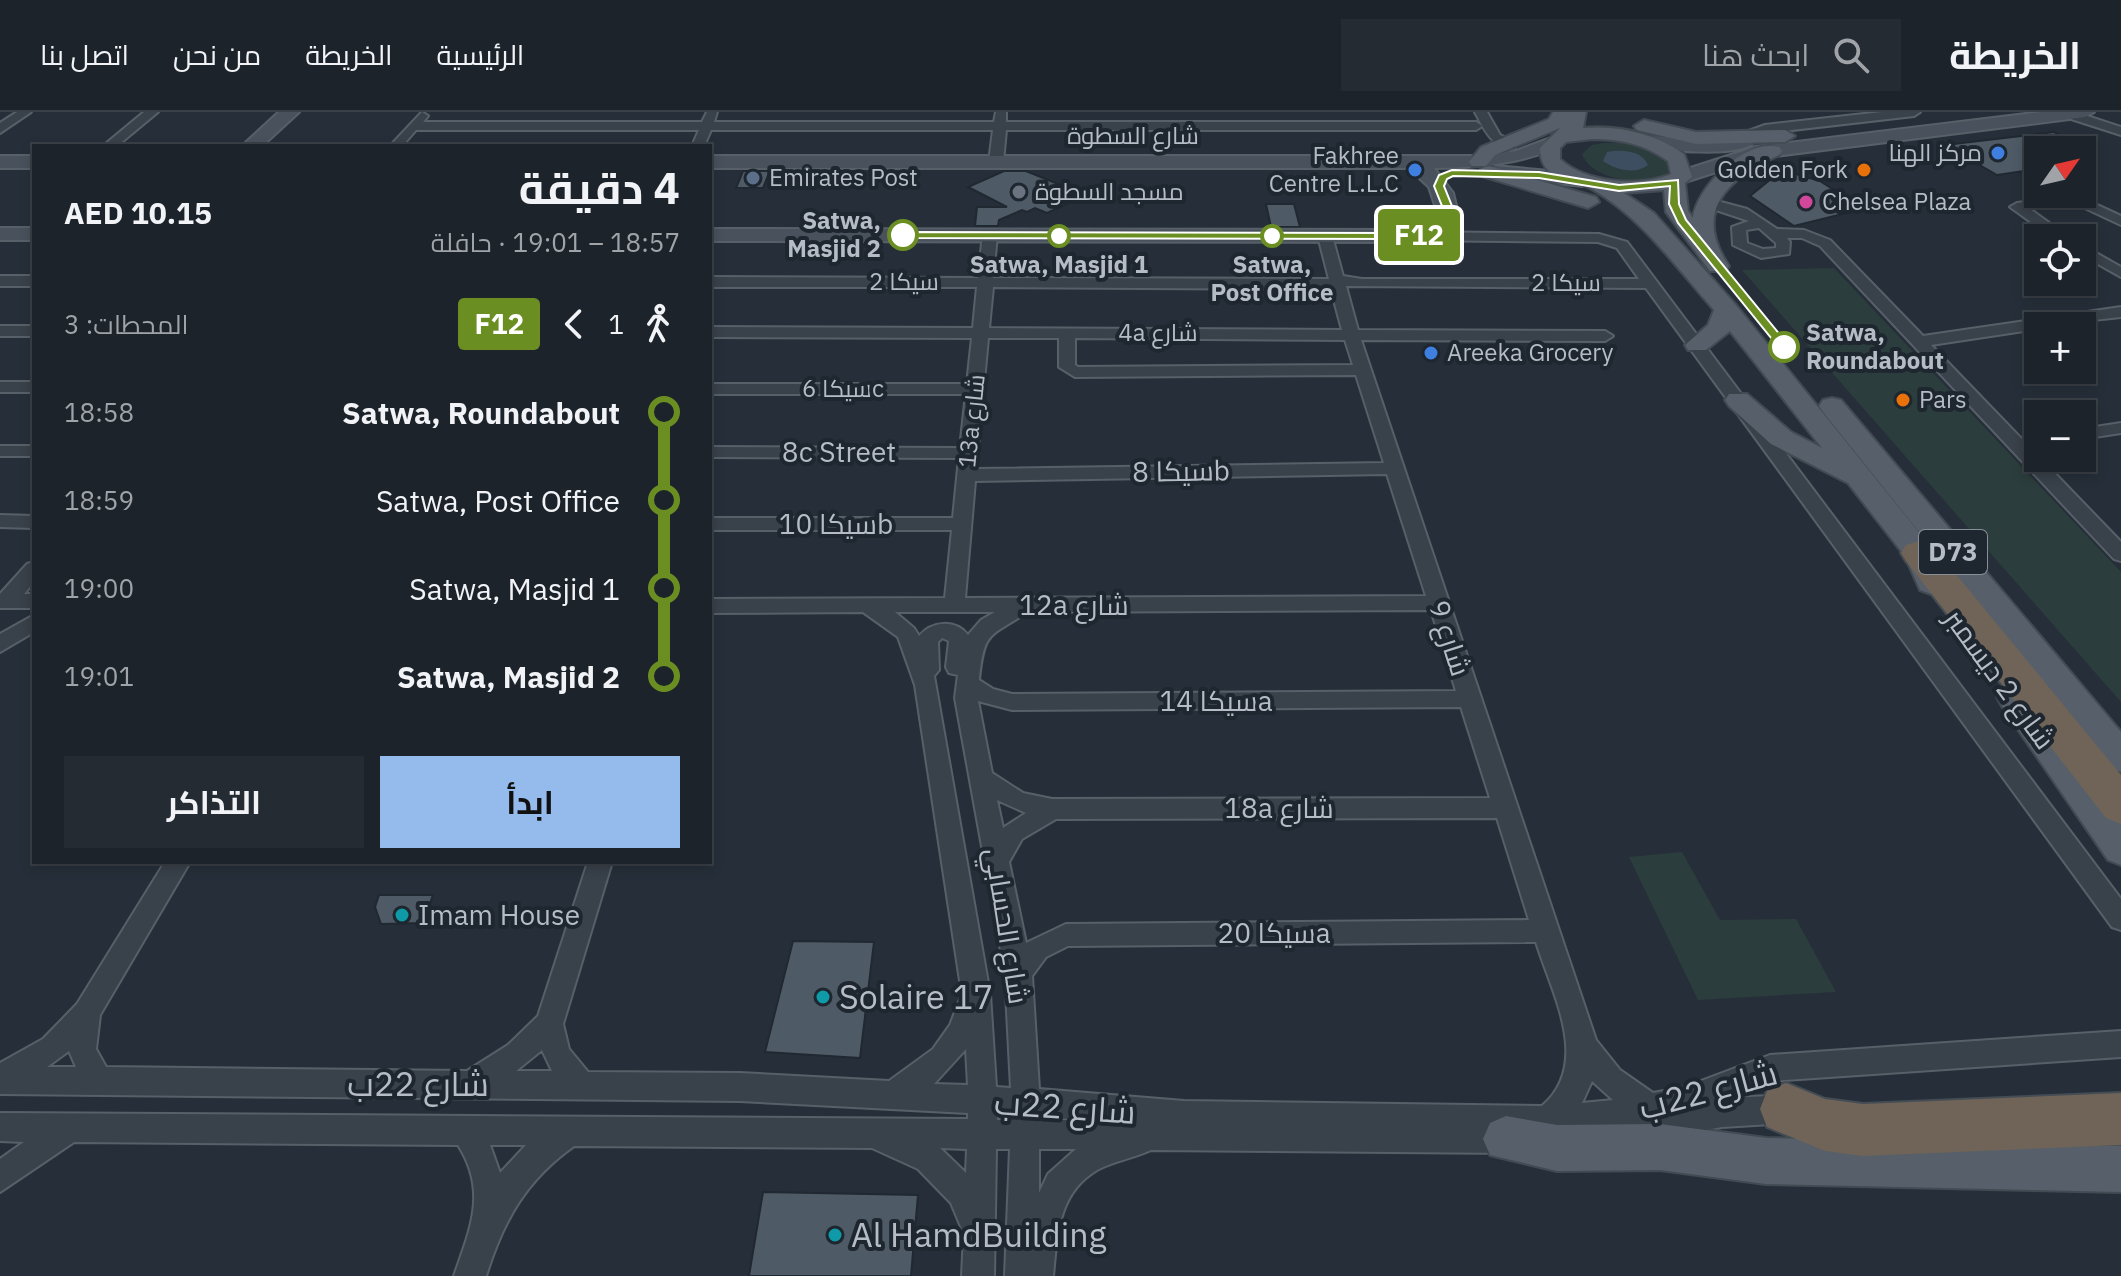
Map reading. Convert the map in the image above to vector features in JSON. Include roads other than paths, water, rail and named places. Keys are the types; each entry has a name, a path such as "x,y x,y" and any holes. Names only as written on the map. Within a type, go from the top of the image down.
{"highway":[{"path":"1919,553 2121,806"},
{"path":"1786,1109 1825,1125 1854,1129 2121,1119"}],"main road":[{"path":"256,144 290,112"},
{"path":"1484,162 1510,145 1556,123 1562,112"},
{"path":"1557,140 1574,127 1577,112"},
{"path":"1557,140 1590,133 1711,145 1985,112"},
{"path":"1846,142 2079,113 2113,124"},
{"path":"1613,114 1674,135 1707,139 1741,136 1784,138 1879,147"},
{"path":"1613,114 1644,140 1677,158 1678,179"},
{"path":"1590,182 1640,189 1678,179 1784,138"},
{"path":"1709,255 1703,234 1705,206 1726,175 1784,138"},
{"name":"شارع السطوة","path":"712,162 1484,162 1520,156 1557,140"},
{"name":"شارع 2 ديسمبر","path":"1557,140 1549,156 1561,169 1635,208 1726,309 1919,553 1935,590 2121,849"},
{"path":"0,162 32,162"},
{"path":"712,235 1407,236 1435,231 1449,218 1439,186 1426,169 1413,162"},
{"path":"1484,162 1599,206 1668,243"},
{"name":"شارع السطوة","path":"1439,186 1442,177 1484,162 1590,182"},
{"name":"شارع 2 ديسمبر","path":"1678,179 1677,212 1709,255 2057,676 2121,758"},
{"path":"0,234 32,234"},
{"path":"1697,345 1719,329 1726,309"},
{"path":"1738,400 1781,438 1837,466 1867,487"},
{"path":"2057,676 2121,733"},
{"path":"1506,1139 1557,1148 1660,1147 1766,1161 2121,1169"}],"street":[{"path":"0,129 25,112"},
{"path":"112,144 152,112"},
{"path":"397,144 425,112"},
{"path":"1784,138 1914,112"},
{"path":"413,126 710,118 1482,121"},
{"path":"699,144 710,118"},
{"path":"996,162 1000,119"},
{"path":"1292,119 1298,141"},
{"path":"1482,121 1496,139 1510,145"},
{"path":"1482,121 1473,128 1484,162"},
{"path":"2042,224 2017,207 2076,199 2121,221"},
{"path":"1705,206 1744,213 1771,231 1813,239 1846,267 2121,554"},
{"name":"13a شارع","path":"954,606 990,235"},
{"name":"شارع 9","path":"1325,236 1351,334 1580,1037 1582,1054 1577,1085 1570,1098 1547,1120"},
{"name":"شارع 2 ديسمبر","path":"1407,236 1599,238 1625,247 2121,919"},
{"path":"2096,258 2121,273"},
{"path":"0,281 32,281"},
{"name":"سيكا 2","path":"712,282 1651,283"},
{"path":"1918,342 2121,312"},
{"path":"0,331 32,331"},
{"name":"4a شارع","path":"712,332 1605,336"},
{"path":"1067,333 1067,367 1075,372 1363,370"},
{"path":"0,387 32,387"},
{"name":"سيكا 6c","path":"712,389 975,389"},
{"path":"2096,432 2121,428"},
{"path":"2016,444 2024,443"},
{"path":"0,451 32,451"},
{"name":"8c Street","path":"712,452 969,453"},
{"name":"سيكا 8b","path":"967,475 1395,468"},
{"path":"0,521 32,522"},
{"name":"سيكا 10b","path":"712,524 962,524"},
{"path":"3,601 32,571"},
{"path":"3,601 32,601"},
{"name":"12a شارع","path":"712,606 1439,603"},
{"name":"شارع الحسابي","path":"1021,1276 1026,1118 1018,973 966,690 968,656 979,634 1023,606"},
{"name":"شارع الحسابي","path":"869,607 894,621 907,633 926,685 976,994 983,1101 978,1276"},
{"path":"0,644 32,623"},
{"path":"926,685 927,640 937,632 952,632 960,640 956,671 966,690"},
{"name":"سيكا 14a","path":"966,690 1012,702 1470,699"},
{"name":"18a شارع","path":"981,778 1017,801 1052,809 1506,808"},
{"path":"997,862 1013,832 1052,809"},
{"path":"0,1079 53,1048 87,1013 177,864"},
{"path":"470,1085 518,1054 549,1024 599,864"},
{"name":"سيكا 20a","path":"1018,973 1037,949 1066,935 1546,931"},
{"path":"891,1096 926,1075 945,1058 960,1038 976,994"},
{"path":"87,1013 82,1032 82,1050 99,1082"},
{"path":"549,1024 557,1056 582,1086"},
{"name":"شارع 9","path":"1580,1037 1602,1073 1625,1093 1653,1108"},
{"name":"شارع 22ب","path":"0,1127 866,1134 983,1132 1026,1118 1184,1115 1547,1120 1653,1108 1712,1093 1770,1068 2121,1044"},
{"name":"شارع 22ب","path":"0,1079 740,1087 983,1101 1026,1118 1165,1133 1506,1139 1626,1130 1722,1113 2121,1098"},
{"path":"0,1177 70,1127"},
{"path":"465,1130 478,1148 487,1170 490,1196 487,1224"},
{"path":"470,1276 487,1224 501,1196 520,1170 568,1132"},
{"path":"1037,1276 1043,1217 1067,1173 1088,1156 1102,1150 1165,1133"},
{"path":"866,1134 915,1150 955,1181 969,1205 980,1244"}],"water":[{"path":"1607,152 1636,154 1648,165 1631,171 1620,169 1603,161"}],"place":[{"name":"مركز الهنا","path":"1998,153"},
{"name":"Fakhree Centre L.L.C","path":"1415,170"},
{"name":"Golden Fork","path":"1864,170"},
{"name":"Emirates Post","path":"753,178"},
{"name":"مسجد السطوة","path":"1019,192"},
{"name":"Chelsea Plaza","path":"1806,202"},
{"name":"Satwa, Masjid 2","path":"903,235"},
{"name":"Satwa, Masjid 1","path":"1059,236"},
{"name":"Satwa, Post Office","path":"1272,236"},
{"name":"Satwa, Roundabout","path":"1784,347"},
{"name":"Areeka Grocery","path":"1431,353"},
{"name":"Pars","path":"1903,400"},
{"name":"Imam House","path":"402,915"},
{"name":"Solaire 17","path":"823,997"},
{"name":"Al HamdBuilding","path":"835,1235"}]}
